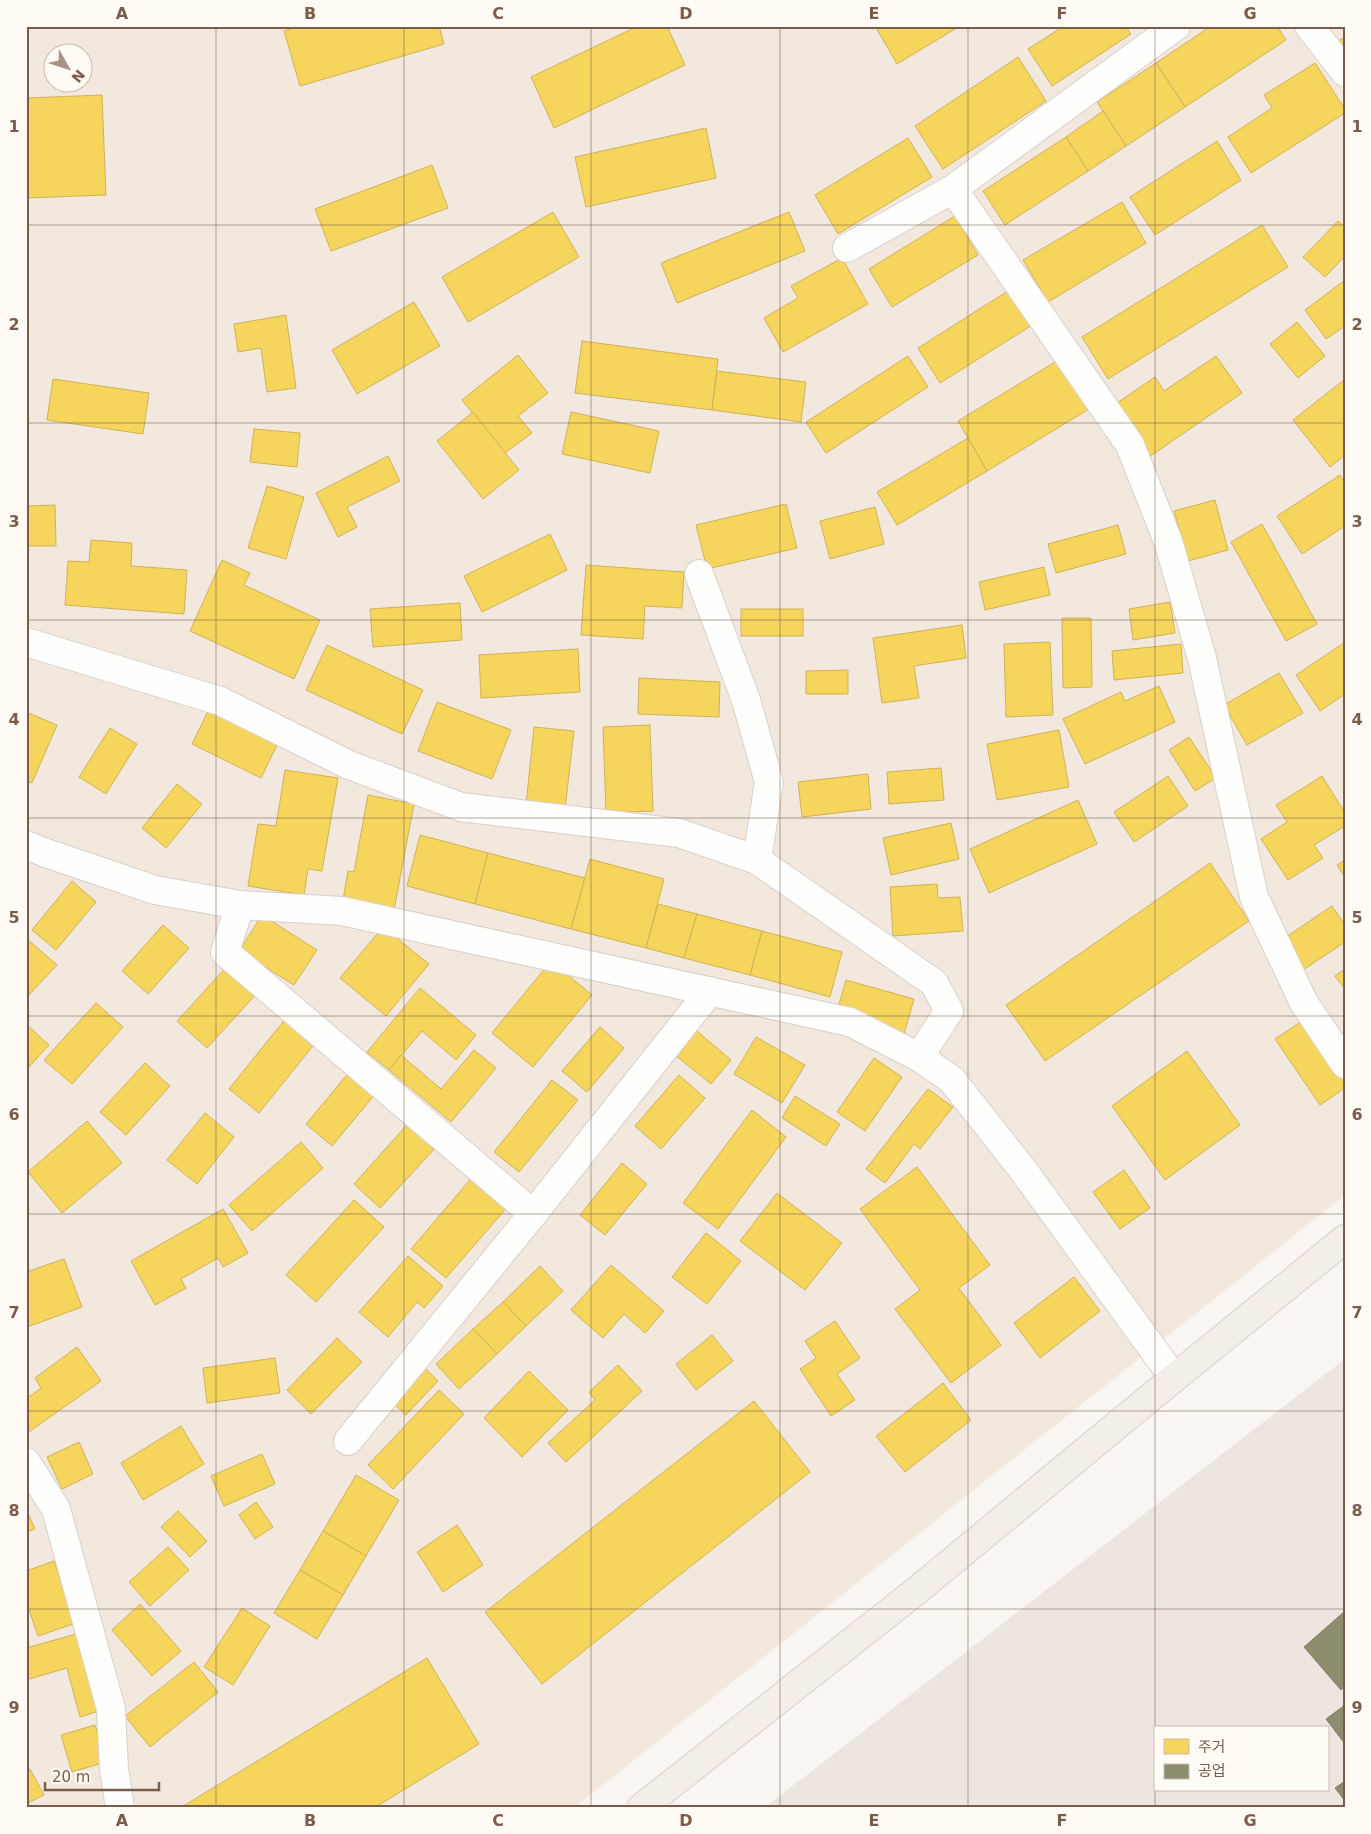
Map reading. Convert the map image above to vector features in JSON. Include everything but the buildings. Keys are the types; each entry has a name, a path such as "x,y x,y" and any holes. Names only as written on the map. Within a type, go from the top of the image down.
{"main road":[{"path":"641,1808 916,1592 1174,1378 1345,1240"}],"street":[{"path":"847,248 953,190 1176,26"},
{"path":"1309,26 1345,72"},
{"path":"953,190 1130,445 1168,541 1202,658 1254,897 1304,1003 1345,1064"},
{"path":"699,574 746,700 769,782 757,860"},
{"path":"26,642 220,701 349,765 461,807 679,833 757,860 934,983 950,1011 919,1057"},
{"path":"26,845 155,890 240,905 342,911 850,1022 919,1057 952,1080 1023,1170 1174,1378"},
{"path":"240,905 225,952 533,1214"},
{"path":"348,1441 533,1214 710,991"},
{"path":"26,1462 56,1509 111,1709 114,1769 120,1808"}],"shaded area":[{"path":"26,26 1345,26 1345,1195 574,1808 26,1808"},
{"path":"1345,1359 1345,1808 764,1808"}]}
